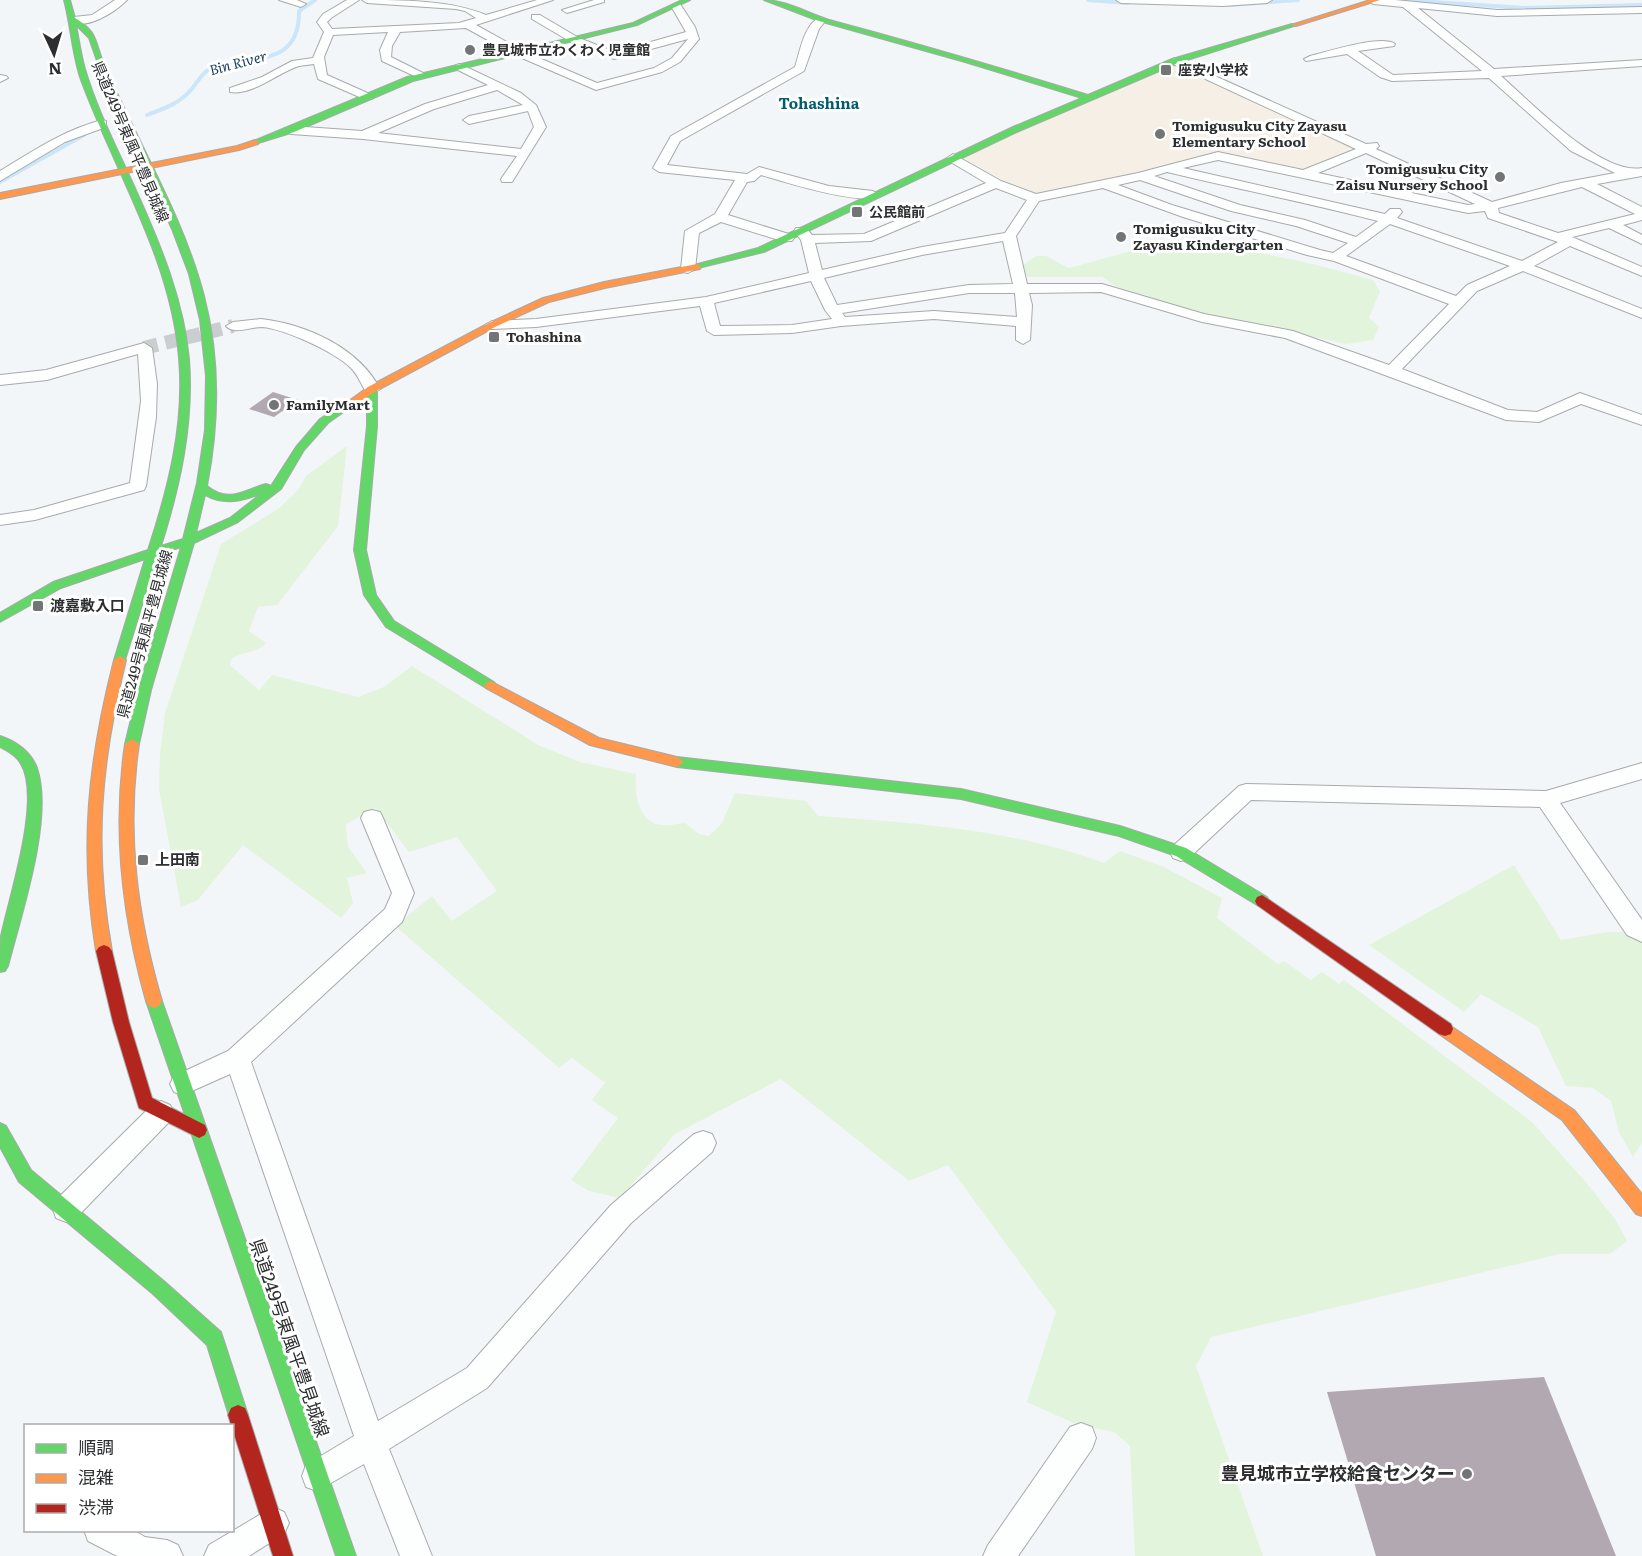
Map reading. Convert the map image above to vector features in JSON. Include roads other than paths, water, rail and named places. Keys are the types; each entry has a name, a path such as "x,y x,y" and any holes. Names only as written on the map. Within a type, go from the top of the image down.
{"street":[{"path":"67,0 74,21 95,18 122,0"},
{"path":"284,0 301,4"},
{"path":"354,0 327,16 322,22 328,32 319,60 322,76 368,97"},
{"path":"367,0 460,3 485,19"},
{"path":"328,32 467,24 548,0"},
{"path":"567,10 599,0"},
{"path":"767,0 821,20 968,60 1086,97"},
{"path":"1121,0 1223,3 1267,0"},
{"path":"805,235 873,195 1086,97 1175,61 1375,1 1497,13 1642,10"},
{"path":"0,196 217,154 291,130 422,76 459,67 519,53 575,40 635,24 681,3 694,39 688,49 676,60 658,70 596,87 519,53 467,24"},
{"path":"1406,4 1492,74 1575,148 1636,173"},
{"path":"536,17 575,40 614,56 693,34"},
{"path":"821,20 814,28 800,69 675,139 659,168 749,178 759,171 828,190 873,195"},
{"name":"県道249号東風平豊見城線","path":"74,21 77,57 102,124 161,259 175,300 185,364 184,414 176,476 122,650 98,758 92,849 94,893 112,994 145,1103 199,1130"},
{"name":"県道249号東風平豊見城線","path":"74,21 93,36 97,55 189,259 207,330 212,418 210,454 188,542 140,704 125,788 129,870 140,938 154,1003 346,1556"},
{"path":"397,28 386,44 386,59 422,76"},
{"path":"1310,59 1371,45 1390,44"},
{"path":"1349,50 1384,75 1392,78 1492,74 1642,63"},
{"path":"234,90 266,79 296,63 319,60"},
{"path":"1175,61 1491,206"},
{"path":"459,67 517,95 532,107 540,127 507,179"},
{"path":"363,135 418,109 452,97 498,86"},
{"path":"469,120 532,107"},
{"path":"0,177 46,146 78,131 102,124"},
{"path":"291,130 363,135 525,153"},
{"path":"1305,174 1382,143"},
{"path":"953,158 996,184 1035,198 1141,176 1218,156 1468,209 1491,206 1636,173"},
{"path":"1217,224 1258,190 1272,167"},
{"path":"1167,168 1388,219 1523,266 1642,314"},
{"path":"1141,176 1236,207 1300,223 1358,242"},
{"path":"688,269 692,231 720,217 743,177"},
{"path":"1105,183 1176,212 1298,249 1336,257 1458,302"},
{"path":"1584,183 1642,214"},
{"path":"0,618 65,582 188,542 248,511 269,494 285,476 311,434 324,421 372,389 492,325 546,300 604,285 688,269 761,250 787,238 805,235 866,238 996,184"},
{"path":"1336,257 1388,219 1410,197"},
{"path":"492,325 536,323 705,301 922,251 1009,236 1035,198"},
{"path":"1491,206 1493,215 1563,239 1642,272"},
{"path":"1392,371 1472,288 1523,266 1563,239 1642,214"},
{"path":"720,217 787,238"},
{"path":"1610,224 1642,240"},
{"path":"805,235 814,275 837,316"},
{"path":"1009,236 1026,305 1023,339"},
{"path":"705,301 714,331 792,329 837,316 969,289 1102,288 1202,318 1288,334 1506,415 1539,417 1580,398 1642,420"},
{"path":"837,316 934,315 1024,322"},
{"path":"233,326 261,323 276,326 339,350 367,374 372,389 372,426 360,550 370,595 390,624 492,686 595,742 690,765 962,794 1120,831 1181,852 1262,901 1568,1114 1642,1208"},
{"path":"0,380 47,375 144,348 150,378 149,416 138,486 35,515 0,520"},
{"path":"203,488 213,497 239,498 285,476"},
{"path":"0,741 21,752 32,771 34,794 30,839 0,966"},
{"path":"1181,852 1246,792 1546,799 1642,771"},
{"path":"1546,799 1635,928 1642,932"},
{"path":"183,1084 237,1059 394,915 403,893 372,818"},
{"path":"237,1059 371,1443 416,1556"},
{"path":"66,1209 135,1142 161,1113"},
{"path":"0,1131 25,1176 214,1339 284,1556"},
{"path":"317,1476 477,1378 621,1214 703,1143"},
{"path":"999,1556 1081,1438"},
{"path":"220,1556 273,1523"},
{"path":"103,1532 142,1552 166,1556"}],"waterway":[{"name":"Bin River","path":"147,115 179,100 211,68 270,56 282,51 291,42 297,30 299,11 315,0"},
{"name":"Bin River","path":"1088,0 1128,3"},
{"name":"Bin River","path":"1229,5 1298,0"},
{"name":"Bin River","path":"1404,0 1525,8 1642,5"},
{"name":"Bin River","path":"0,182 84,135"}],"tunnel":[{"path":"144,348 233,326"}],"place":[{"name":"豊見城市立わくわく児童館","path":"470,50"},
{"name":"座安小学校","path":"1166,70"},
{"name":"Tomigusuku City Zayasu Elementary School","path":"1160,134"},
{"name":"Tomigusuku City Zaisu Nursery School","path":"1500,177"},
{"name":"公民館前","path":"857,212"},
{"name":"Tomigusuku City Zayasu Kindergarten","path":"1121,237"},
{"name":"Tohashina","path":"494,337"},
{"name":"FamilyMart","path":"274,405"},
{"name":"渡嘉敷入口","path":"38,606"},
{"name":"上田南","path":"143,860"},
{"name":"豊見城市立学校給食センター","path":"1467,1474"}],"district":[{"name":"Tohashina","path":"819,104"}]}
